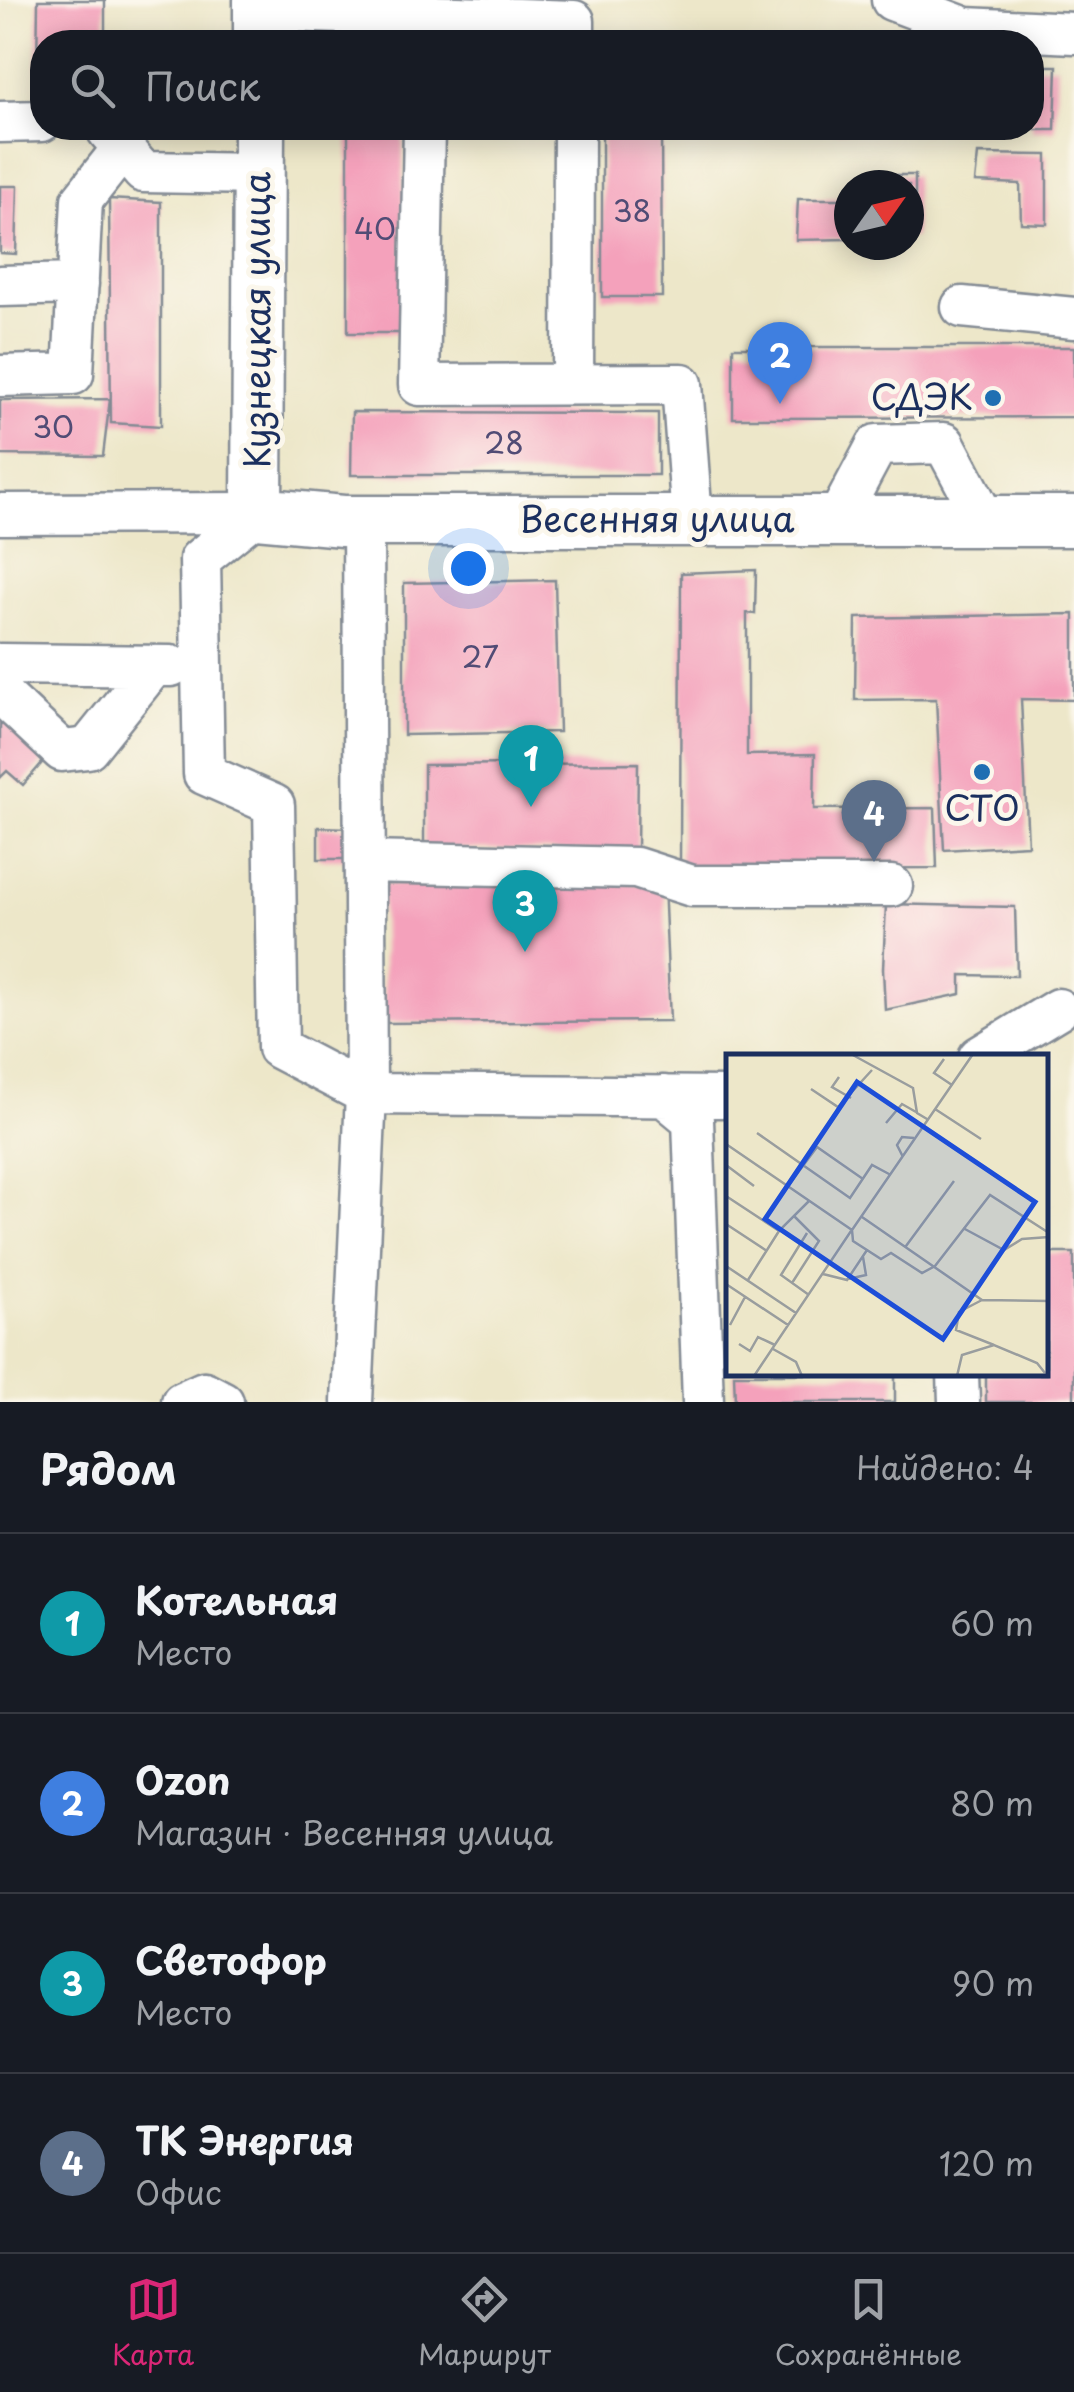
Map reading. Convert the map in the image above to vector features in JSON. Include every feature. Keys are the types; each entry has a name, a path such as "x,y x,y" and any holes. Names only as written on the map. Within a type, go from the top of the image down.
{"main road":[{"name":"Кузнецкая улица","path":"257,513 259,151"},
{"name":"Весенняя улица","path":"257,513 364,520 1074,521"}],"street":[{"path":"892,0 1074,33"},
{"path":"259,17 574,21 574,30"},
{"path":"0,122 30,122"},
{"path":"0,376 73,374 82,200 113,140"},
{"path":"116,140 142,172 259,151"},
{"path":"424,140 419,384 682,384 692,520"},
{"path":"573,384 574,140"},
{"path":"0,286 78,284"},
{"path":"962,306 1074,318"},
{"path":"837,520 876,444 944,443 985,520"},
{"path":"257,513 200,559 204,774 274,804 278,1048 366,1094 726,1097"},
{"name":"Весенняя улица","path":"0,514 257,513"},
{"path":"352,1402 366,1094 364,520"},
{"path":"0,664 202,666"},
{"path":"0,693 62,750 88,748 152,667"},
{"path":"366,862 636,868 692,886 892,886"},
{"path":"984,1054 1058,1008"},
{"path":"664,1096 692,1120 703,1402"},
{"path":"958,1377 959,1402"},
{"path":"182,1402 204,1392 223,1402"}],"building":[{"path":"38,0 105,0 105,30 38,30"},
{"path":"348,21 403,21 403,30 348,30"},
{"path":"1044,66 1057,66 1055,130 1044,130"},
{"path":"348,140 403,140 403,333 348,333"},
{"path":"602,140 661,140 662,297 602,297"},
{"path":"978,154 1047,155 1047,224 1021,223 1020,184 975,182"},
{"path":"0,186 18,186 16,254 0,253"},
{"path":"109,199 161,202 161,426 111,423"},
{"path":"798,199 834,199 834,239 796,240"},
{"path":"733,347 1074,347 1074,417 733,418"},
{"path":"110,399 103,456 0,455 0,400"},
{"path":"352,412 658,413 658,475 351,475"},
{"path":"756,570 755,614 747,613 747,755 815,754 814,809 935,808 937,868 680,869 681,573"},
{"path":"555,580 559,732 404,735 404,583"},
{"name":"СТО","path":"1074,614 1074,700 1021,699 1028,845 944,850 936,699 855,700 856,618"},
{"path":"0,702 54,749 23,785 7,771 0,778"},
{"path":"638,763 637,852 424,848 424,765"},
{"path":"318,827 349,828 349,859 318,859"},
{"path":"664,883 670,1021 384,1023 382,884"},
{"path":"886,904 1015,907 1017,976 961,975 961,994 885,1010"},
{"path":"1049,1253 1074,1253 1074,1402 986,1402 986,1377 1049,1377"},
{"path":"734,1377 895,1377 895,1402 735,1402"}],"place":[{"name":"СДЭК","path":"993,398"},
{"name":"Ozon","path":"780,404"},
{"name":"СТО","path":"982,772"},
{"name":"Котельная","path":"531,807"},
{"name":"ТК Энергия","path":"874,862"},
{"name":"Светофор","path":"525,952"}]}
